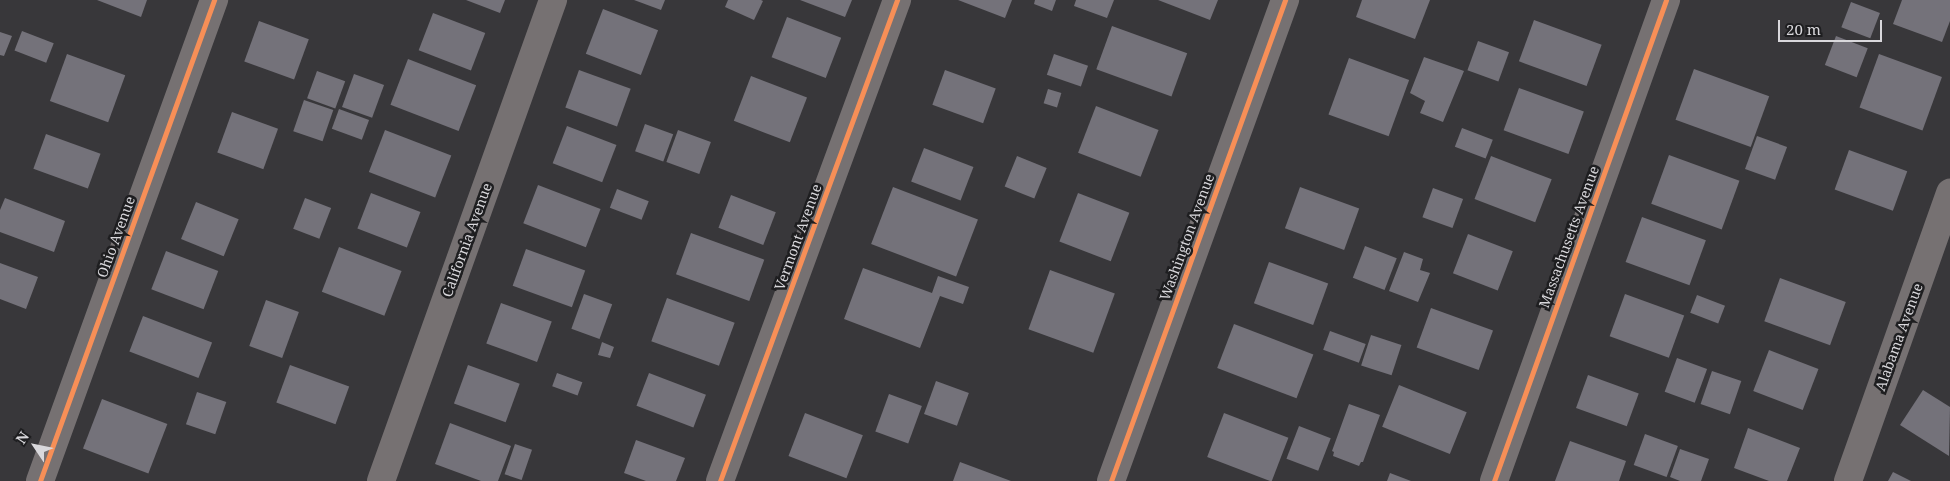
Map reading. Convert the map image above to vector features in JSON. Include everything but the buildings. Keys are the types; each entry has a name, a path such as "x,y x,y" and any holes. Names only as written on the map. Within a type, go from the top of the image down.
{"street":[{"name":"Ohio Avenue","path":"40,481 214,0"},
{"name":"California Avenue","path":"381,481 553,0"},
{"name":"Vermont Avenue","path":"720,481 897,0"},
{"name":"Washington Avenue","path":"1111,481 1285,0"},
{"name":"Massachusetts Avenue","path":"1494,481 1666,0"},
{"name":"Alabama Avenue","path":"1848,481 1950,192"}],"cycle path":[{"path":"40,481 214,0"},
{"path":"720,481 897,0"},
{"path":"1111,481 1285,0"},
{"path":"1494,481 1666,0"}]}
